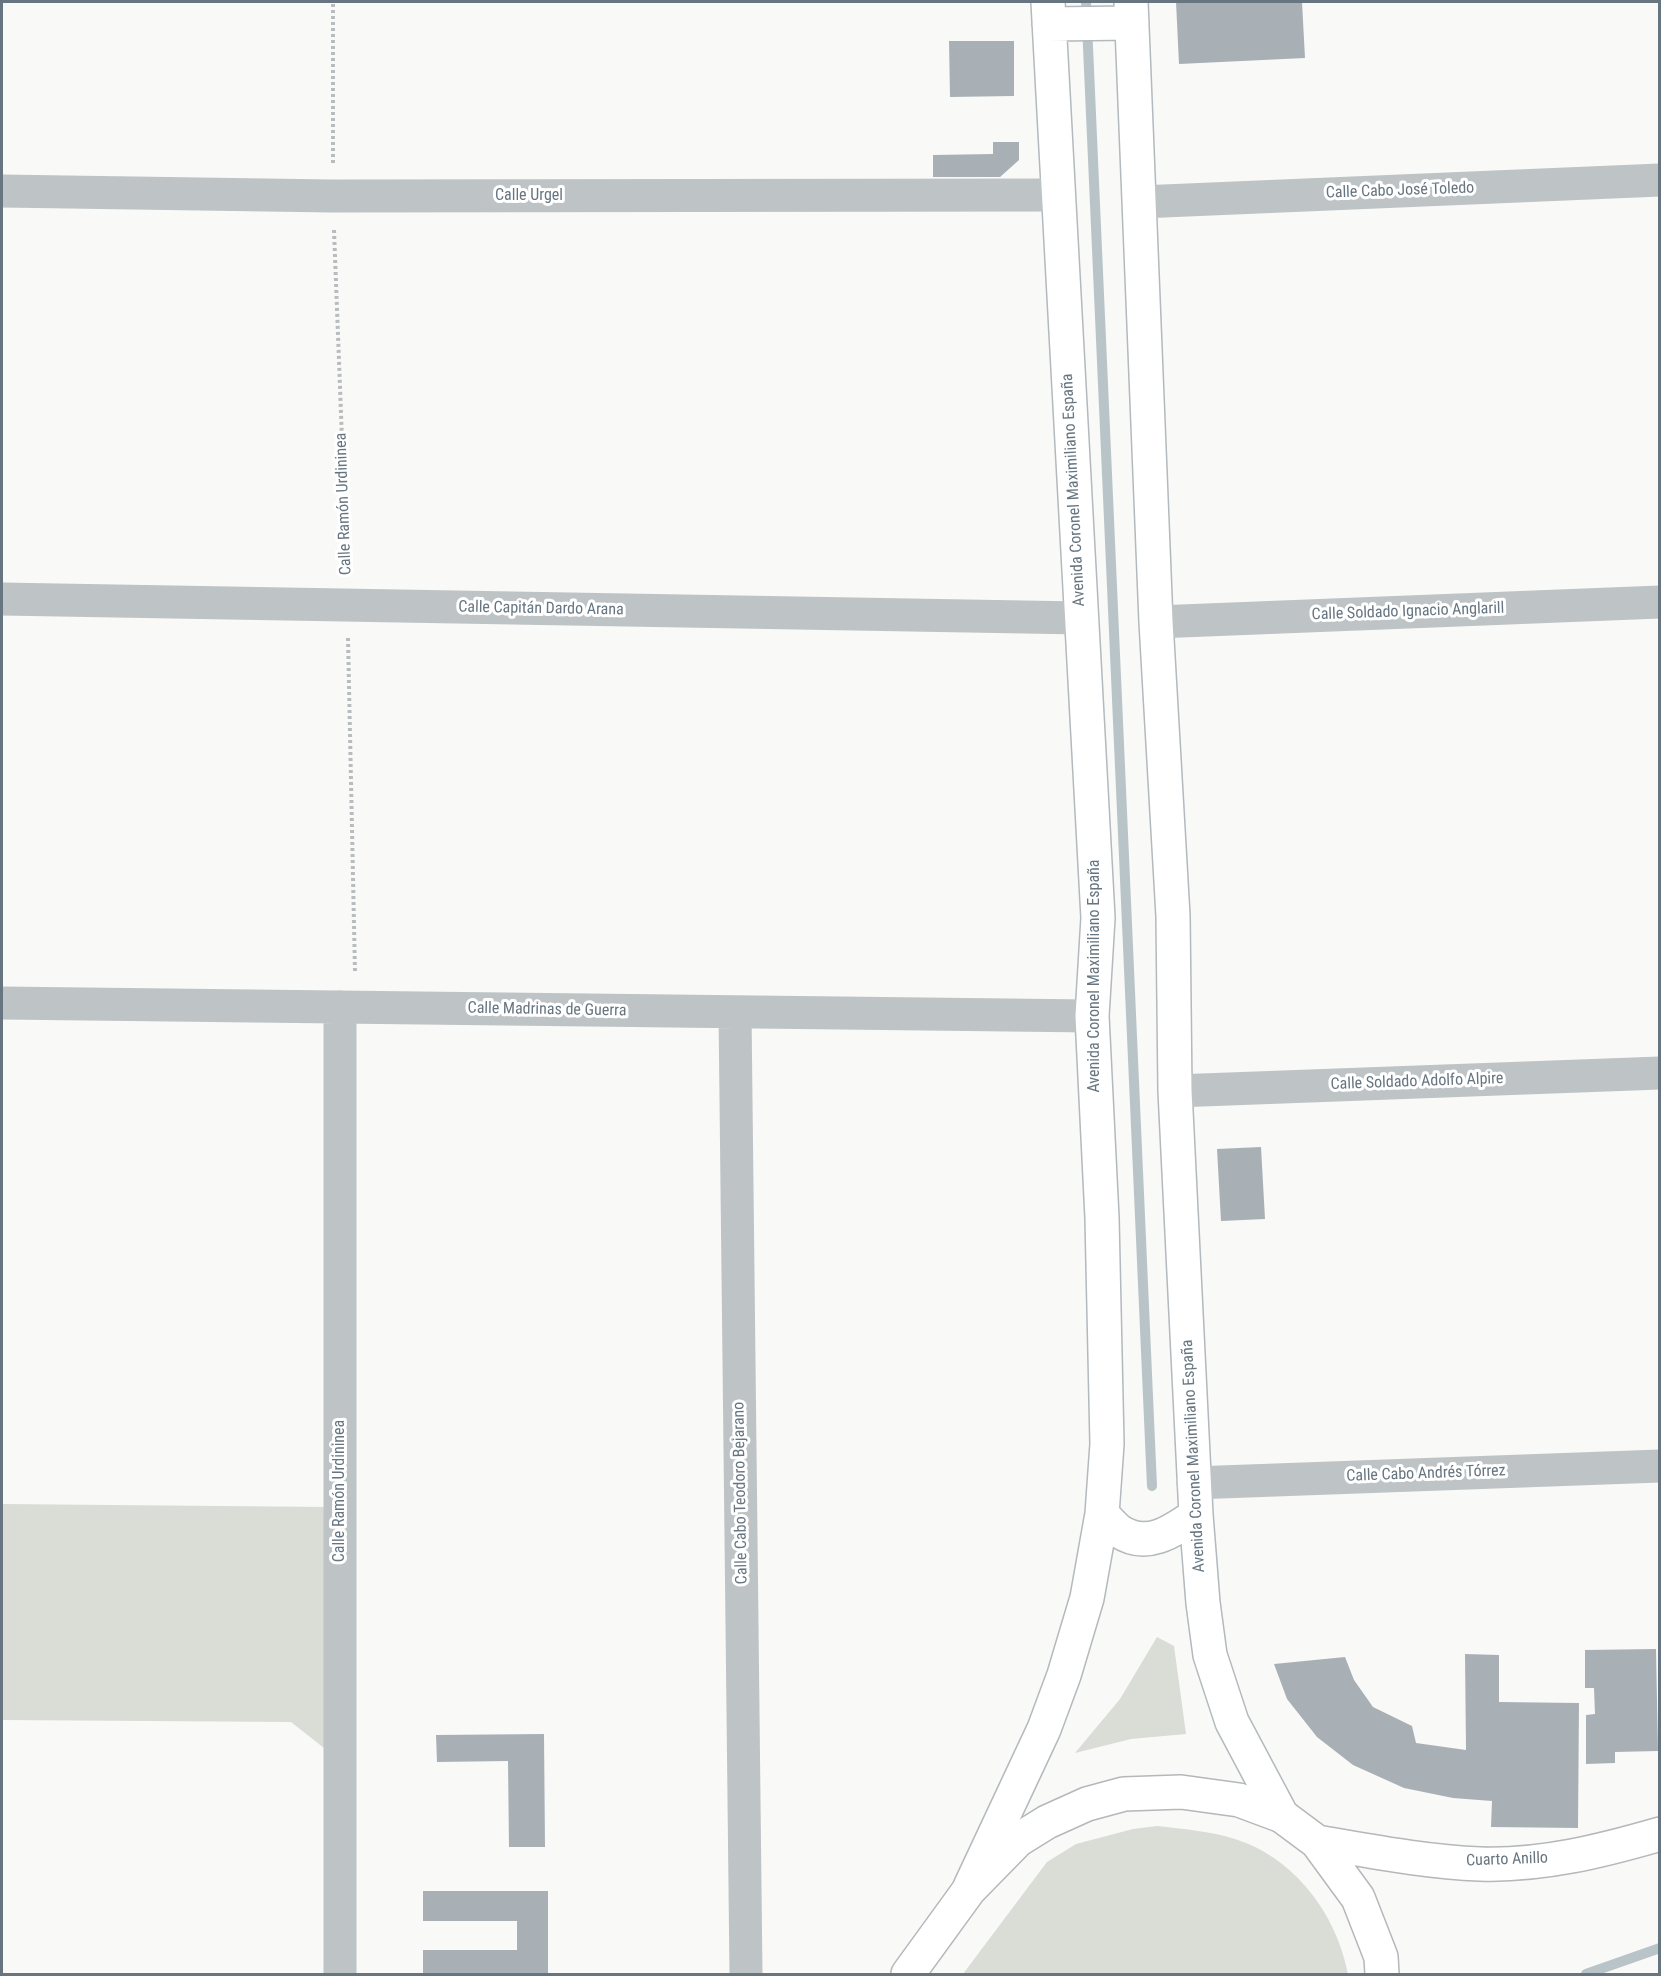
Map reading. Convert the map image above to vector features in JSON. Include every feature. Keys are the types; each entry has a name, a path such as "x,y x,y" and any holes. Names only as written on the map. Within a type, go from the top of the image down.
{"main road":[{"path":"1055,17 1123,16"},
{"name":"Avenida Coronel Maximiliano España","path":"1123,16 1140,202 1156,622 1173,916 1175,1092 1193,1482 1203,1603 1210,1655 1232,1722 1282,1816"},
{"name":"Avenida Coronel Maximiliano España","path":"969,1890 1044,1729 1064,1675 1087,1598 1102,1514 1107,1444 1102,1218 1092,1016 1098,918 1057,195 1055,17"},
{"path":"1102,1514 1120,1531 1143,1539 1167,1534 1196,1515"},
{"path":"907,1971 969,1890 1018,1840 1037,1828 1087,1804 1124,1794 1181,1792 1239,1800 1282,1816 1317,1842 1358,1898 1381,1957 1382,1974"},
{"name":"Cuarto Anillo","path":"1317,1842 1480,1864 1538,1862 1595,1853 1659,1834"}],"street":[{"name":"Calle Cabo José Toledo","path":"1140,202 1659,180"},
{"name":"Calle Urgel","path":"2,191 333,196 1057,195"},
{"name":"Calle Capitán Dardo Arana","path":"2,599 1081,618"},
{"name":"Calle Soldado Ignacio Anglarill","path":"1156,622 1659,602"},
{"name":"Calle Madrinas de Guerra","path":"2,1003 1092,1016"},
{"name":"Calle Ramón Urdininea","path":"340,1974 348,1007"},
{"name":"Calle Cabo Teodoro Bejarano","path":"735,1012 746,1974"},
{"name":"Calle Soldado Adolfo Alpire","path":"1175,1092 1659,1073"},
{"name":"Calle Cabo Andrés Tórrez","path":"1193,1482 1659,1466"}],"path":[{"name":"Calle Ramón Urdininea","path":"333,2 333,196 348,605 348,1007"}],"shaded area":[{"path":"2,1504 329,1507 324,1748 291,1722 2,1720"},
{"path":"1157,1637 1174,1646 1186,1734 1131,1739 1075,1753 1120,1699"},
{"path":"1157,1826 1226,1836 1257,1848 1276,1860 1310,1892 1323,1910 1334,1931 1348,1974 963,1974 1047,1862 1076,1844 1133,1829"}],"building":[{"path":"1176,2 1302,2 1305,58 1179,64"},
{"path":"949,41 1014,41 1014,96 950,97"},
{"path":"993,142 1019,142 1019,160 1000,177 933,177 933,155 993,154"},
{"path":"1261,1147 1265,1219 1221,1221 1217,1149"},
{"path":"1656,1649 1658,1751 1615,1752 1615,1763 1586,1764 1586,1715 1595,1714 1594,1688 1585,1688 1585,1650"},
{"path":"1465,1654 1499,1655 1499,1702 1579,1703 1578,1828 1491,1827 1492,1801 1453,1798 1404,1788 1353,1765 1317,1737 1287,1699 1274,1664 1345,1657 1354,1680 1373,1707 1412,1726 1416,1743 1466,1750"},
{"path":"544,1734 545,1847 509,1847 508,1761 437,1762 436,1735"},
{"path":"423,1891 548,1891 548,1974 423,1974 423,1950 517,1950 517,1921 423,1921"}],"waterway":[{"path":"1086,2 1152,1486"},
{"path":"1586,1974 1660,1948"}]}
